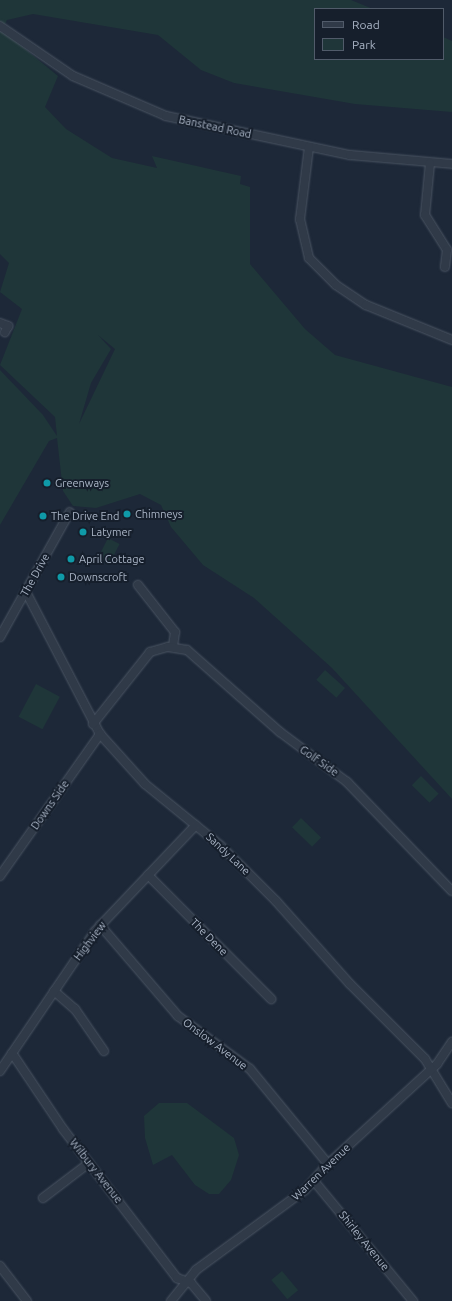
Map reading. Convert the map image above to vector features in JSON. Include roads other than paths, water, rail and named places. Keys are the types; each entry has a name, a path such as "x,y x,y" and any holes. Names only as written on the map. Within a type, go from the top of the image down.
{"street":[{"name":"Banstead Road","path":"0,26 73,76 131,104 166,116 309,146 430,163 452,164"},
{"path":"309,146 300,219 302,241 309,258 336,285 366,305 452,340"},
{"path":"430,163 425,215 447,250 445,267"},
{"path":"0,323 8,326 5,332"},
{"name":"The Drive","path":"0,637 70,512"},
{"path":"93,724 145,656 154,650 173,647 175,632 138,585"},
{"name":"Sandy Lane","path":"26,592 93,724 100,734 145,784 196,825 276,900 432,1068 452,1103"},
{"name":"Golf Side","path":"173,647 187,650 280,732 347,782 452,891"},
{"name":"Downs Side","path":"0,876 100,734"},
{"name":"Highview","path":"0,1071 100,925 196,825"},
{"name":"The Dene","path":"148,875 271,999"},
{"name":"Onslow Avenue","path":"100,925 178,1016 250,1069 328,1164"},
{"path":"54,991 75,1009 104,1051"},
{"name":"Warren Avenue","path":"171,1301 196,1270 295,1199 328,1164 432,1068 452,1042"},
{"name":"Wilbury Avenue","path":"12,1053 89,1164 177,1278 187,1282 206,1301"},
{"path":"42,1198 89,1164"},
{"name":"Shirley Avenue","path":"314,1180 413,1301"},
{"path":"0,1266 27,1301"}],"place":[{"name":"Greenways","path":"47,483"},
{"name":"Chimneys","path":"127,514"},
{"name":"The Drive End","path":"43,516"},
{"name":"Latymer","path":"83,532"},
{"name":"April Cottage","path":"71,559"},
{"name":"Downscroft","path":"61,577"}]}
